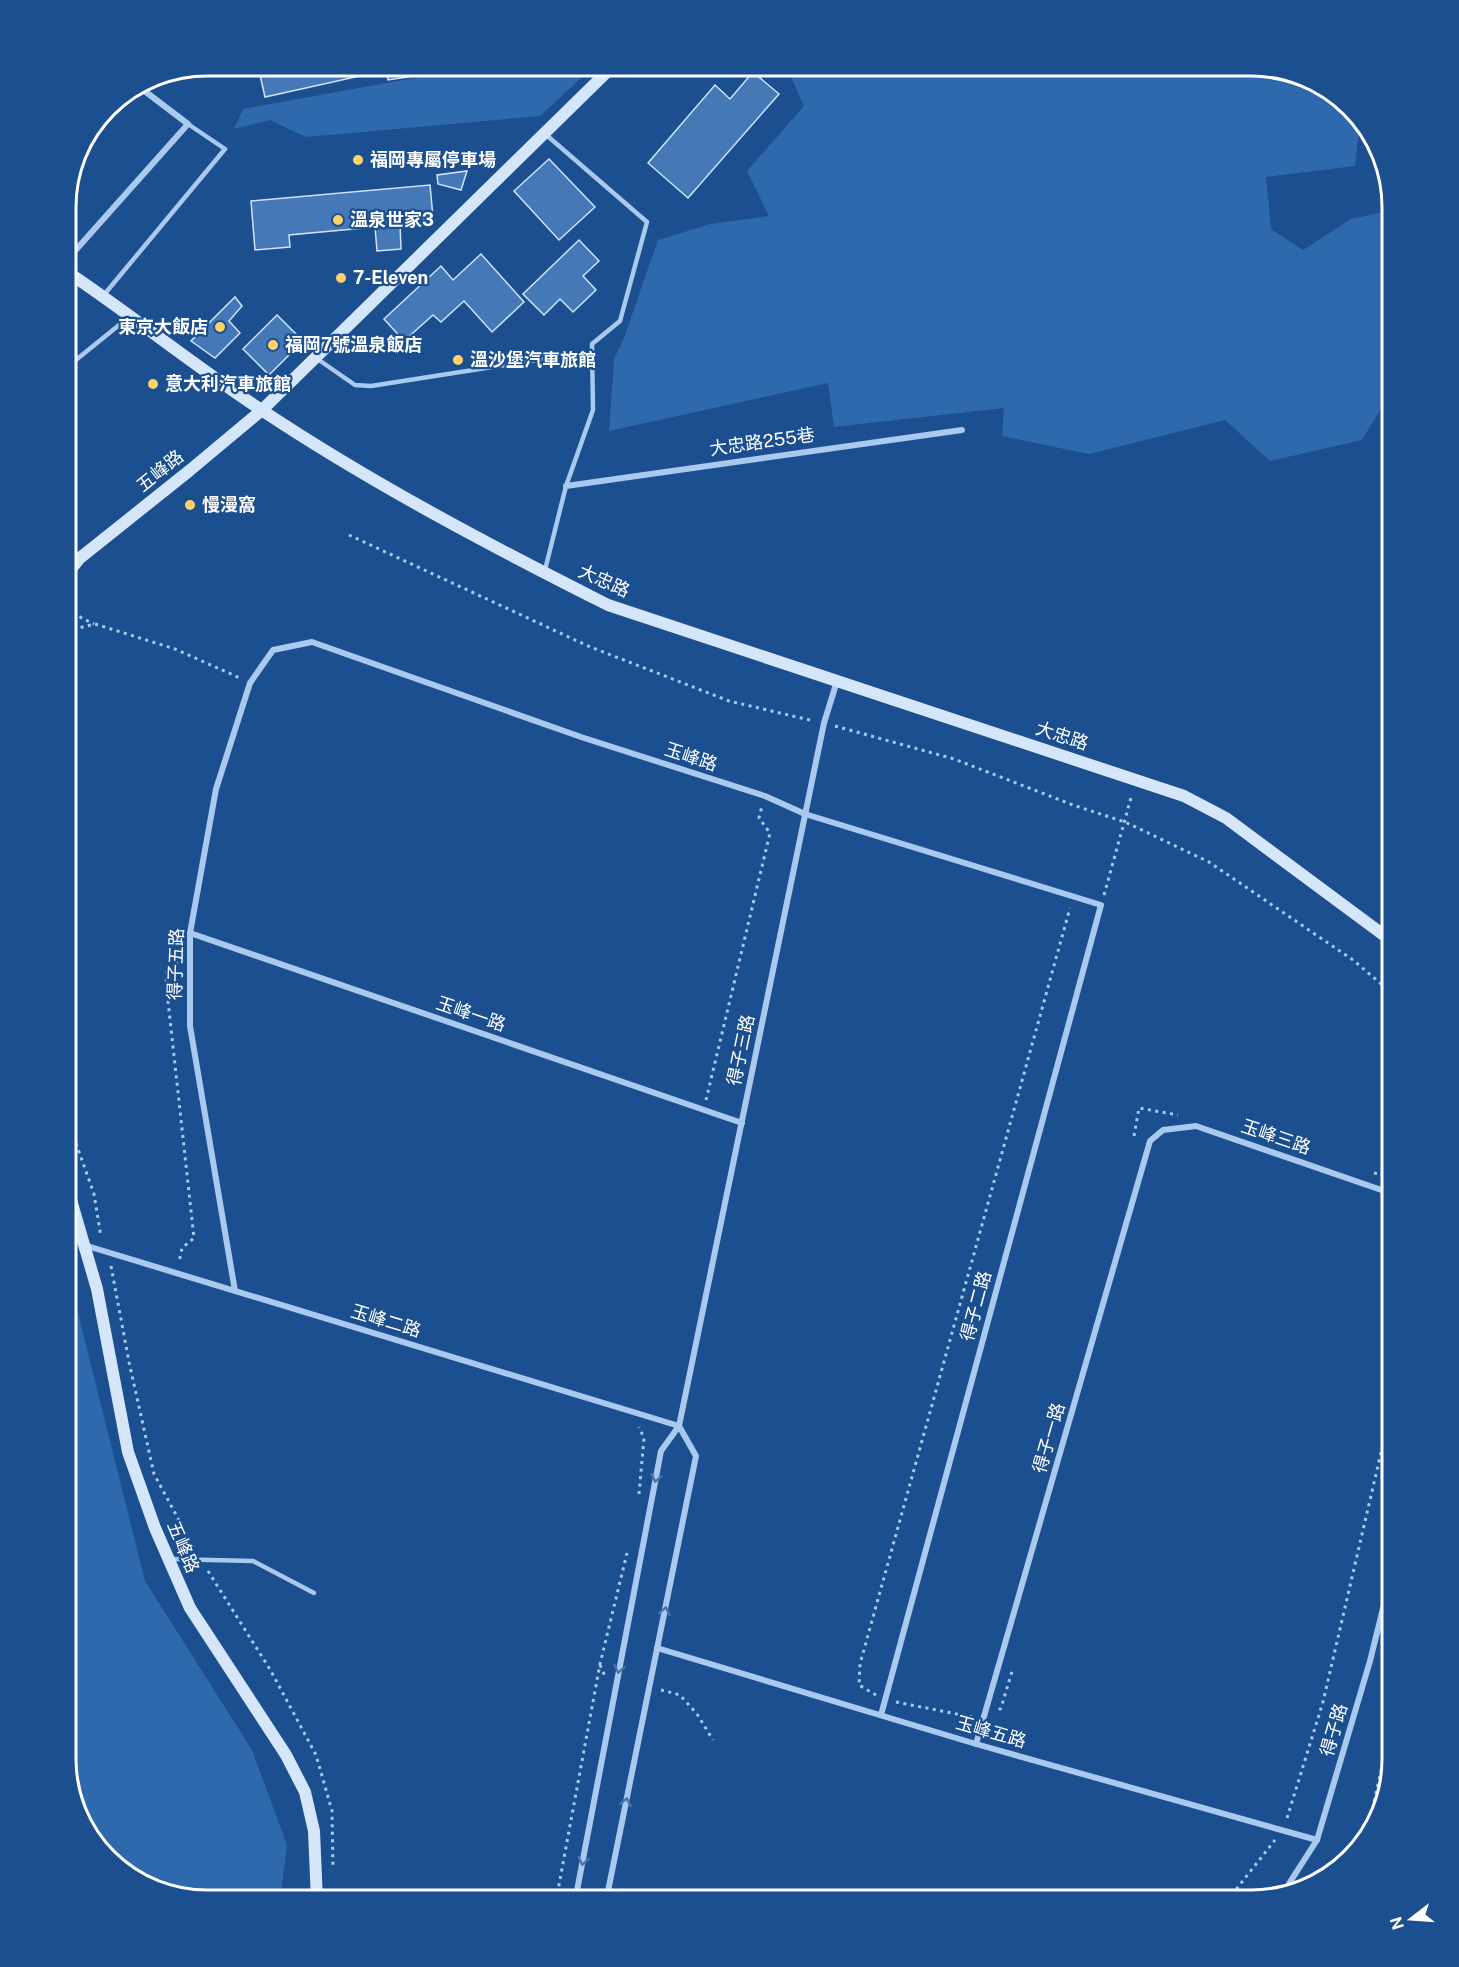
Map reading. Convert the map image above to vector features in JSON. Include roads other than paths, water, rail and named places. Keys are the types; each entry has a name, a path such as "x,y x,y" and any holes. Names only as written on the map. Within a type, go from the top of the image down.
{"street":[{"path":"262,410 602,77"},
{"path":"77,249 188,124 146,92"},
{"name":"大忠路","path":"77,278 262,410 382,484 544,573 608,605 1184,795 1226,818 1382,934"},
{"name":"五峰路","path":"77,560 128,521 262,410"},
{"name":"大忠路255巷","path":"566,486 962,430"},
{"name":"五峰路","path":"77,562 80,558"},
{"name":"玉峰路","path":"273,650 312,642 581,737 765,796 805,814 1101,905"},
{"name":"得子五路","path":"235,1291 190,1026 190,933 216,789 250,683 273,650"},
{"name":"得子三路","path":"679,1426 824,723 837,681"},
{"name":"得子二路","path":"881,1715 1101,905"},
{"name":"玉峰一路","path":"190,933 742,1123"},
{"name":"玉峰三路","path":"1150,1141 1163,1130 1196,1126 1382,1190"},
{"name":"得子一路","path":"976,1744 1150,1141"},
{"name":"五峰路","path":"76,1219 97,1289 128,1452 168,1559 190,1608 286,1755 305,1792 314,1832 317,1890"},
{"name":"玉峰二路","path":"84,1245 679,1426"},
{"path":"577,1890 661,1451 679,1426 696,1456 608,1890"},
{"name":"得子路","path":"1288,1885 1317,1840 1382,1612"},
{"name":"玉峰五路","path":"657,1648 976,1744 1317,1840"}],"lane":[{"path":"103,296 225,149 188,124"},
{"path":"544,133 647,222 620,321 592,344 594,410 566,486 544,573"},
{"path":"77,359 131,315"},
{"path":"315,357 355,385 371,386 557,357"},
{"path":"168,1559 253,1561 314,1593"}],"place":[{"name":"福岡專屬停車場","path":"358,160"},
{"name":"溫泉世家3","path":"338,220"},
{"name":"7-Eleven","path":"341,278"},
{"name":"東京大飯店","path":"220,327"},
{"name":"福岡7號溫泉飯店","path":"273,345"},
{"name":"溫沙堡汽車旅館","path":"458,360"},
{"name":"意大利汽車旅館","path":"153,384"},
{"name":"慢漫窩","path":"190,505"}]}
